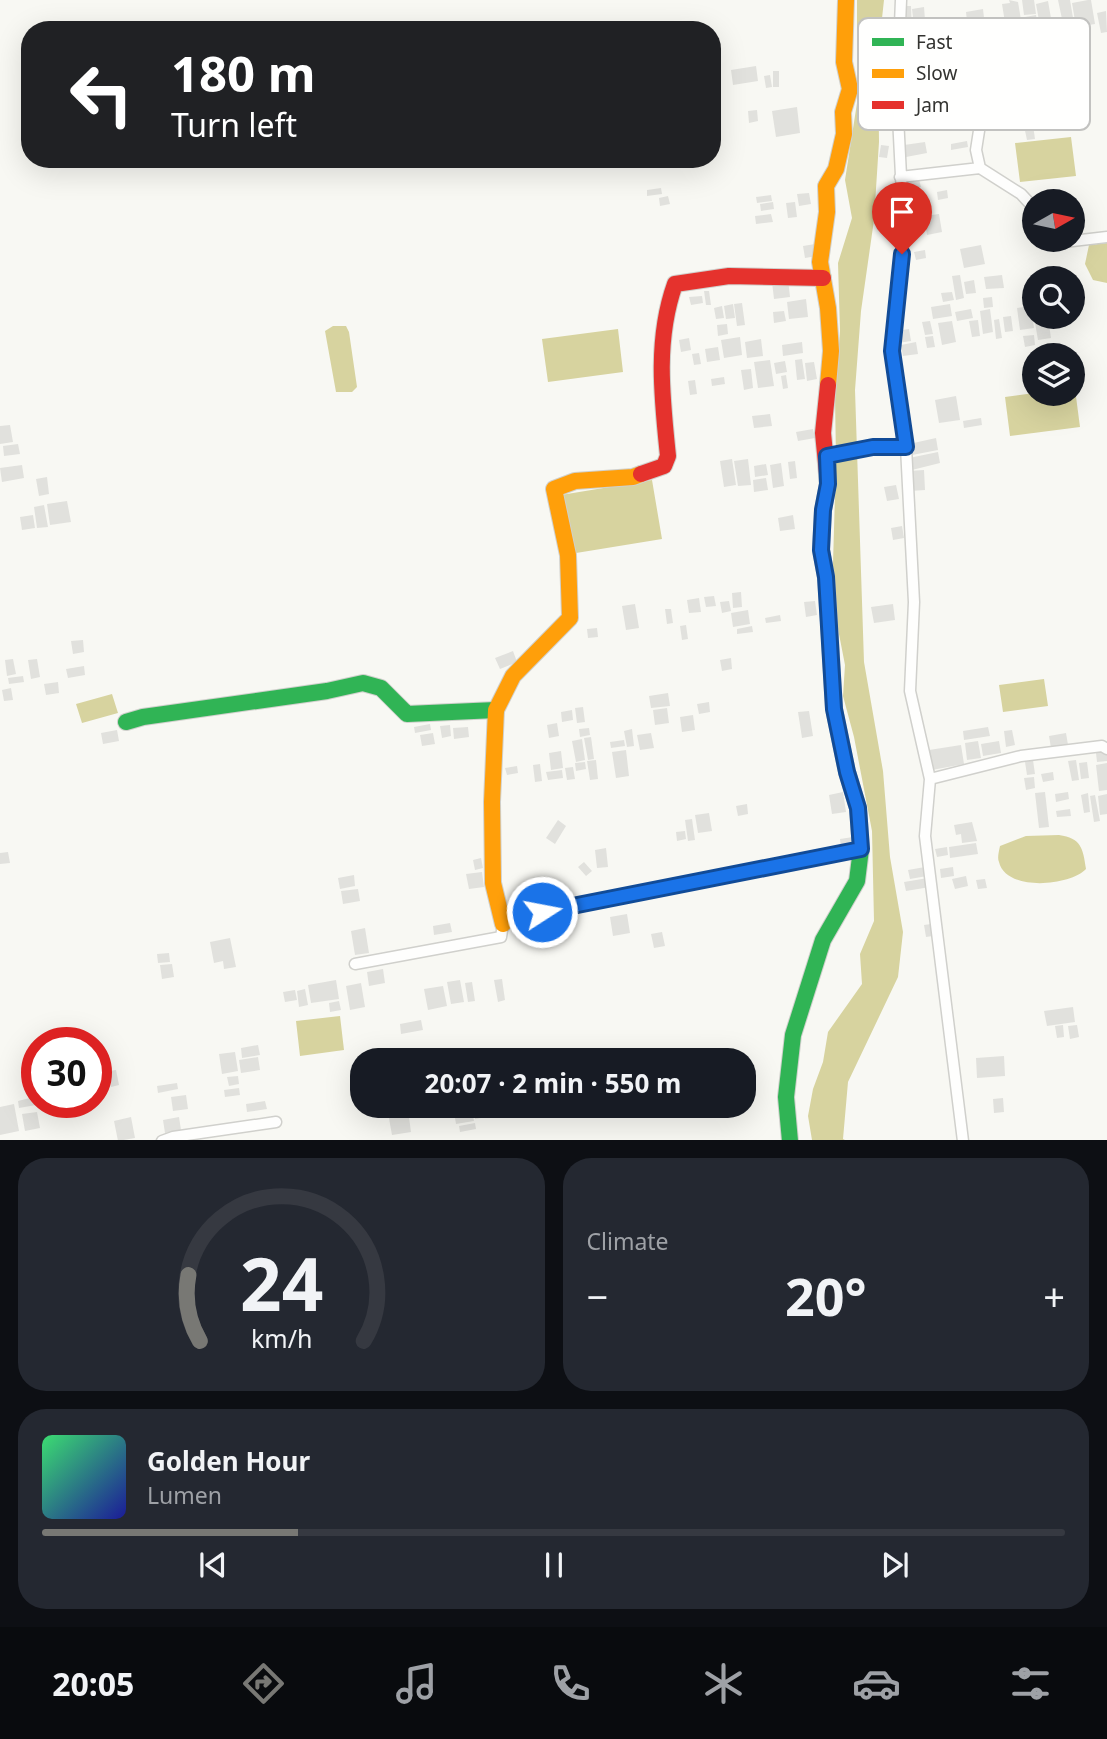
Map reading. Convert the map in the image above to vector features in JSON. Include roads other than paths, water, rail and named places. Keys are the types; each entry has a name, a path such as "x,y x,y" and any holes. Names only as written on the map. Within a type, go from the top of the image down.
{"street":[{"path":"790,1140 786,1097 793,1035 822,940 857,881 861,849 858,808 847,772 834,709 826,577 821,550 829,455 823,433 831,351 828,308 820,262 827,212 826,186 836,169 844,134 843,112 849,89 844,62 846,0"},
{"path":"900,18 901,0"},
{"path":"899,130 904,235 892,351 906,447 914,602 910,691 930,779 925,836 963,1140"},
{"path":"979,130 976,150 980,168"},
{"path":"901,177 980,168 1022,195"},
{"path":"1085,240 1107,237"},
{"path":"355,964 501,937 503,924 493,883 492,802 496,710 513,676 570,618 568,555 554,489 575,481 633,477 664,466 667,456 661,365 670,296 675,284 696,278 823,278"},
{"path":"829,455 862,449 906,447"},
{"path":"126,722 143,717 327,691 354,682 379,686 390,692 407,714 496,710"},
{"path":"930,779 1021,757 1102,746 1107,749"},
{"path":"503,924 510,918 528,914 861,849"},
{"path":"162,1140 276,1122"}]}
